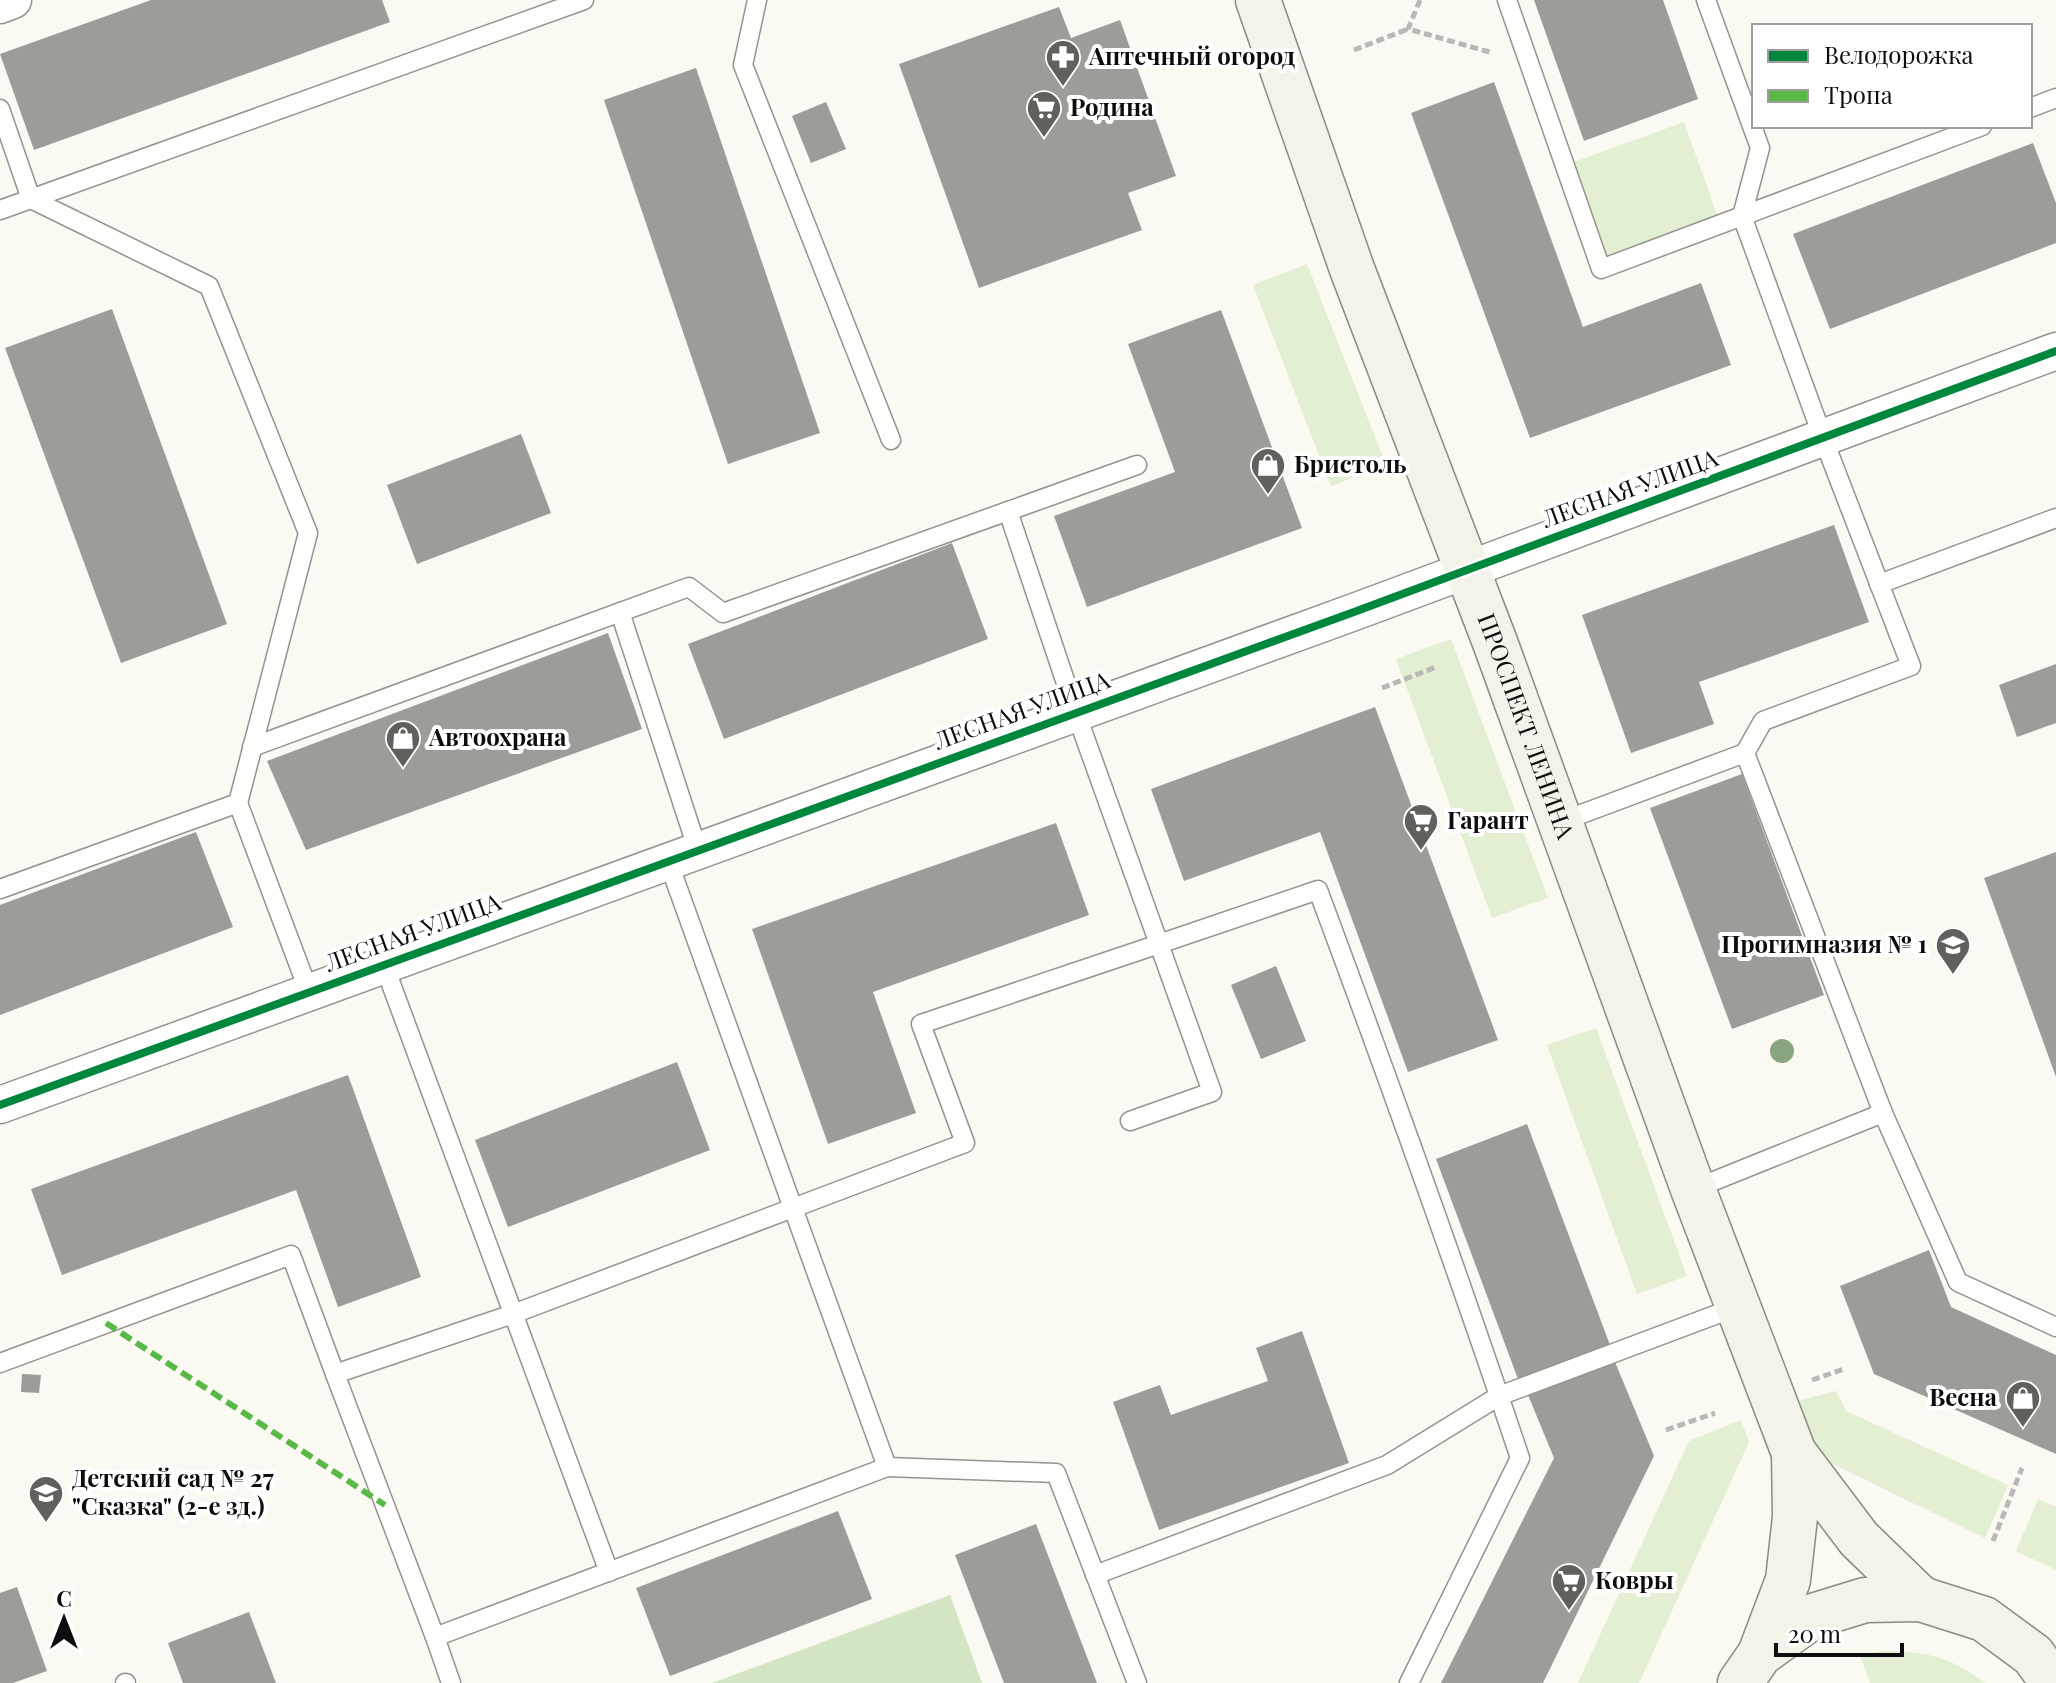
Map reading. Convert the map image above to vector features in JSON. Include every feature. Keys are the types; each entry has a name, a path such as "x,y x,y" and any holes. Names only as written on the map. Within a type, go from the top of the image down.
{"main road":[{"name":"ПРОСПЕКТ ЛЕНИНА","path":"1258,0 1357,283 1467,570 1693,1189 1794,1453"},
{"path":"1794,1453 1859,1539 1921,1599"},
{"path":"1750,1668 1788,1580 1795,1517 1794,1453"},
{"path":"1750,1668 1813,1616 1865,1600 1921,1599 1984,1619 2033,1655 2053,1683"}],"street":[{"path":"0,5 13,0"},
{"name":"ЛЕСНАЯ УЛИЦА","path":"0,1105 1467,570 2056,351"}],"lane":[{"path":"0,210 584,0"},
{"path":"757,0 743,65 891,440"},
{"path":"1507,0 1601,269 1977,128"},
{"path":"1706,0 1752,126"},
{"path":"2032,107 2056,98"},
{"path":"0,109 31,199 209,286 308,533 238,803 309,992"},
{"path":"1560,822 1745,753 1763,721 1911,666 1742,216 1760,148 1753,128"},
{"path":"252,747 689,587 723,613 1137,465"},
{"path":"1008,511 1076,713 1212,1092 1130,1121"},
{"path":"1879,584 2056,518"},
{"path":"620,612 683,856 793,1208 887,1467"},
{"path":"1745,753 1883,1113 1958,1282 2056,1327"},
{"path":"0,889 238,803"},
{"path":"335,1374 513,1314 965,1143 921,1024 1318,890 1374,1040 1520,1458 1409,1683"},
{"path":"384,965 609,1572"},
{"path":"1693,1189 1883,1113"},
{"path":"0,1363 291,1255 451,1683"},
{"path":"1095,1575 1387,1465 1499,1396 1739,1306"},
{"path":"435,1637 887,1467 1056,1473 1137,1683"}],"path":[{"path":"1408,29 1420,0"},
{"path":"1354,50 1408,29 1529,63"},
{"path":"1382,688 1436,667"},
{"path":"1805,1382 1844,1369"},
{"path":"1666,1430 1715,1413"},
{"path":"1993,1541 2022,1468"}],"green space":[{"path":"1684,122 1718,217 1608,257 1574,162"},
{"path":"1307,264 1386,465 1331,486 1253,285"},
{"path":"1451,639 1548,898 1492,918 1396,659"},
{"path":"1596,1028 1687,1276 1637,1294 1547,1045"},
{"path":"1836,1391 1846,1411 2008,1485 1985,1538 1820,1458 1798,1401"},
{"path":"1741,1420 1749,1442 1639,1683 1578,1683 1689,1441"},
{"path":"2038,1499 2056,1507 2056,1570 2016,1551"},
{"path":"950,1595 982,1683 712,1683"},
{"path":"1882,1651 1937,1657 1961,1667 1985,1683 1870,1683 1860,1656"}],"building":[{"path":"151,0 382,0 390,22 34,150 0,54"},
{"path":"1534,0 1663,0 1698,99 1584,141"},
{"name":"Родина","path":"1059,7 1071,38 1120,20 1176,176 1128,193 1142,230 979,288 899,64"},
{"path":"696,68 820,433 728,464 604,100"},
{"path":"1494,82 1583,327 1701,283 1731,365 1530,438 1411,113"},
{"path":"826,102 846,149 811,163 792,116"},
{"path":"2033,143 2056,203 2056,243 1830,329 1793,234"},
{"path":"112,309 227,624 121,663 5,348"},
{"path":"1221,310 1302,528 1087,607 1054,516 1175,472 1128,344"},
{"path":"521,434 551,513 417,564 387,485"},
{"path":"1834,525 1869,622 1699,682 1714,724 1631,753 1582,615"},
{"path":"952,543 988,639 724,739 688,644"},
{"path":"608,633 642,729 306,850 267,761"},
{"path":"2056,664 2056,723 2017,737 1999,685"},
{"path":"1375,707 1498,1040 1408,1072 1320,832 1184,881 1151,789"},
{"path":"1742,774 1824,995 1732,1029 1650,808"},
{"path":"1056,823 1089,915 873,992 916,1113 828,1144 752,929"},
{"path":"196,832 233,927 0,1015 0,905"},
{"path":"2056,852 2056,1077 1984,878"},
{"path":"1276,966 1306,1041 1261,1059 1231,985"},
{"path":"677,1062 710,1150 508,1227 475,1140"},
{"path":"348,1075 421,1277 338,1307 296,1190 62,1275 31,1189"},
{"path":"1527,1124 1610,1345 1518,1379 1436,1159"},
{"path":"1929,1250 1951,1307 2056,1355 2056,1454 1874,1374 1840,1286"},
{"path":"1302,1331 1349,1463 1159,1530 1113,1402 1160,1385 1171,1415 1268,1381 1256,1348"},
{"path":"1615,1362 1654,1456 1543,1683 1441,1683 1554,1458 1528,1395"},
{"path":"22,1374 41,1375 39,1393 21,1392"},
{"path":"838,1511 872,1599 670,1676 636,1588"},
{"path":"1036,1524 1097,1683 1004,1683 955,1555"},
{"path":"17,1587 47,1671 13,1683 0,1683 0,1593"},
{"path":"249,1612 276,1683 183,1683 168,1643"}],"marked path":[{"path":"106,1323 385,1505"}],"cycle path":[{"path":"0,1105 1354,612 2056,351"}],"place":[{"name":"Аптечный огород","path":"1063,88"},
{"name":"Родина","path":"1044,139"},
{"name":"Бристоль","path":"1268,496"},
{"name":"Автоохрана","path":"403,769"},
{"name":"Гарант","path":"1421,852"},
{"name":"Прогимназия № 1","path":"1953,976"},
{"name":"Весна","path":"2023,1429"},
{"name":"Детский сад № 27 \"Сказка\" (2-е зд.)","path":"46,1524"},
{"name":"Ковры","path":"1569,1612"}]}
